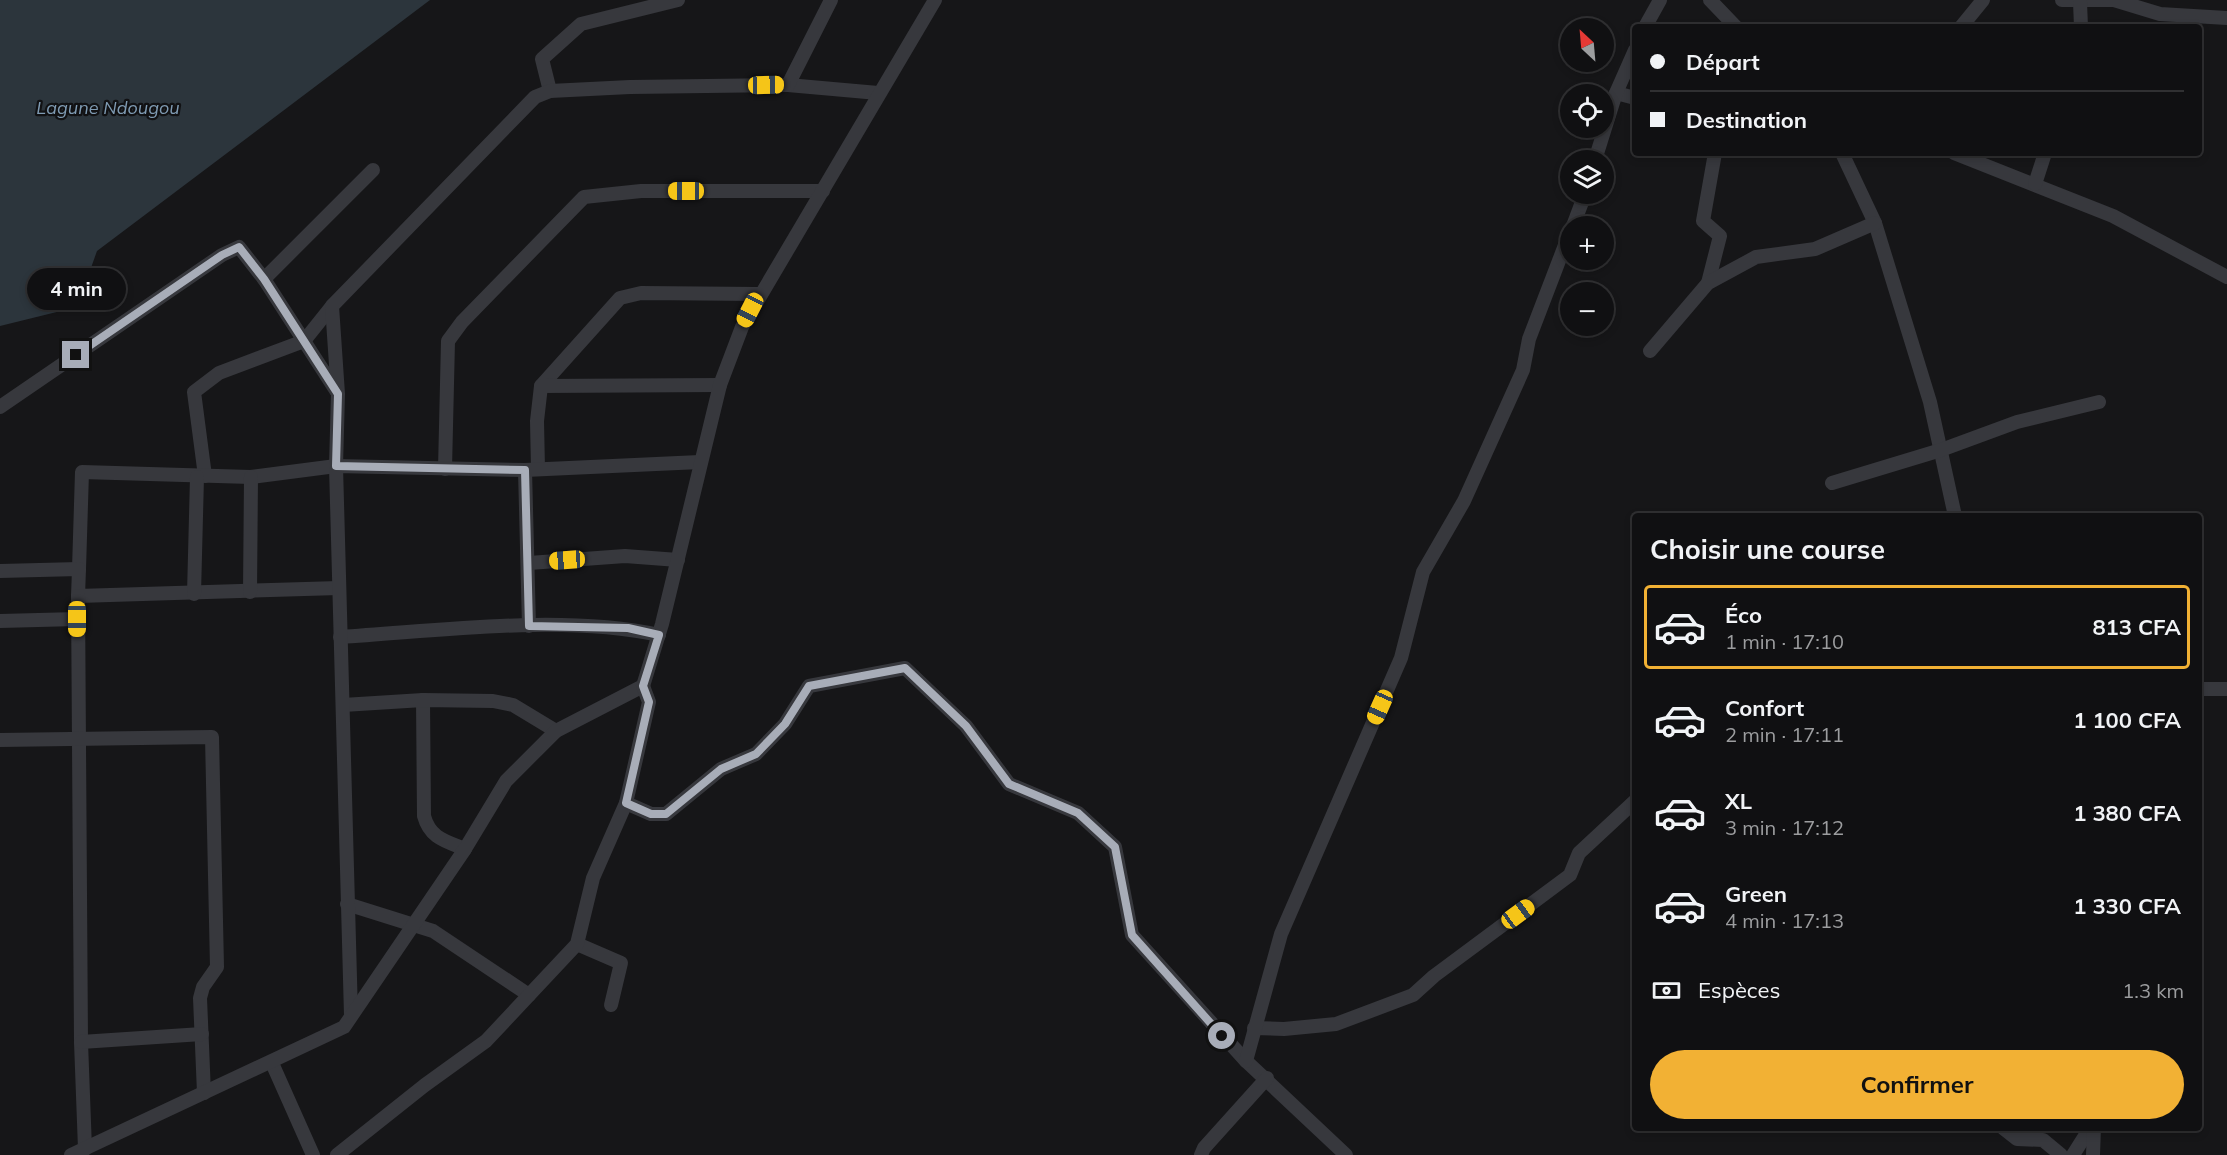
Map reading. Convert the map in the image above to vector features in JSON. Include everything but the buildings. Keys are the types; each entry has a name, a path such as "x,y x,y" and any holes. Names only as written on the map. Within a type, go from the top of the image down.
{"street":[{"path":"550,92 542,59 581,24 678,0"},
{"path":"788,85 831,0"},
{"path":"337,1155 425,1085 486,1041 577,944 593,878 626,803 649,702 643,686 659,635 720,385 742,327 759,294 823,191 878,93 935,0"},
{"path":"1647,24 1660,0"},
{"path":"1710,0 1733,24"},
{"path":"1963,24 1983,0"},
{"path":"2062,0 2080,2 2114,0 2160,14 2227,18"},
{"path":"2080,2 2080,24"},
{"path":"1598,150 1616,93 1632,57"},
{"path":"194,594 201,476 194,392 219,373 304,341 332,306 535,97 550,92 788,85 878,93"},
{"path":"1616,93 1632,97"},
{"path":"1708,283 1720,236 1703,221 1714,156"},
{"path":"1843,156 1875,223 1930,402 1941,450 1950,513"},
{"path":"1962,156 2114,216 2227,277"},
{"path":"2035,184 2044,156"},
{"path":"264,279 373,170"},
{"path":"445,469 448,341 462,322 584,197 640,191 823,191"},
{"path":"1650,351 1708,283 1756,257 1815,249 1875,223"},
{"path":"0,407 222,255 239,247 264,279 338,394"},
{"path":"1246,1061 1281,933 1401,658 1423,573 1464,501 1523,370 1529,339 1560,258"},
{"path":"529,626 531,470 541,386 620,298 641,293 759,294"},
{"path":"332,306 338,394 336,466 351,1015"},
{"path":"541,386 720,385"},
{"path":"1832,483 1941,450 2017,422 2099,402"},
{"path":"85,1149 81,1042 77,740 77,619 82,472 251,477 336,466 531,470 700,462"},
{"path":"250,592 251,477"},
{"path":"529,562 625,556 678,560"},
{"path":"0,571 79,569"},
{"path":"78,596 339,588"},
{"path":"0,621 77,619"},
{"path":"340,637 529,626 628,628 659,635"},
{"path":"626,803 651,814 666,814 721,769 756,754 785,724 809,686 905,668 966,726 1009,784 1078,813 1115,847 1132,935 1246,1061 1267,1078 1346,1155"},
{"path":"72,1155 272,1063 344,1027 465,849 506,781 555,731 643,686"},
{"path":"2202,689 2227,689"},
{"path":"343,705 423,700 494,701 513,705 555,731"},
{"path":"423,700 424,816 431,834 465,849"},
{"path":"0,740 212,737 217,967 203,987 200,998 204,1094"},
{"path":"1254,1028 1284,1029 1336,1024 1413,995 1434,976 1570,875 1579,853 1632,804"},
{"path":"347,904 433,931 529,995"},
{"path":"577,944 621,963 611,1005"},
{"path":"81,1042 202,1034"},
{"path":"272,1063 313,1155"},
{"path":"1201,1155 1204,1148 1267,1078"},
{"path":"2007,1131 2017,1139 2043,1140 2061,1155"},
{"path":"2073,1155 2090,1131"},
{"path":"2092,1131 2093,1155"}],"water":[{"name":"Lagune Ndougou","path":"0,0 430,0 97,251 77,307 0,326"}],"route":[{"path":"76,355 222,255 239,247 264,279 338,394 336,466 525,470 529,626 628,628 659,635 643,686 649,702 626,803 651,814 666,814 721,769 756,754 785,724 809,686 905,668 966,726 1009,784 1078,813 1115,847 1132,935 1182,994 1222,1036"}]}
